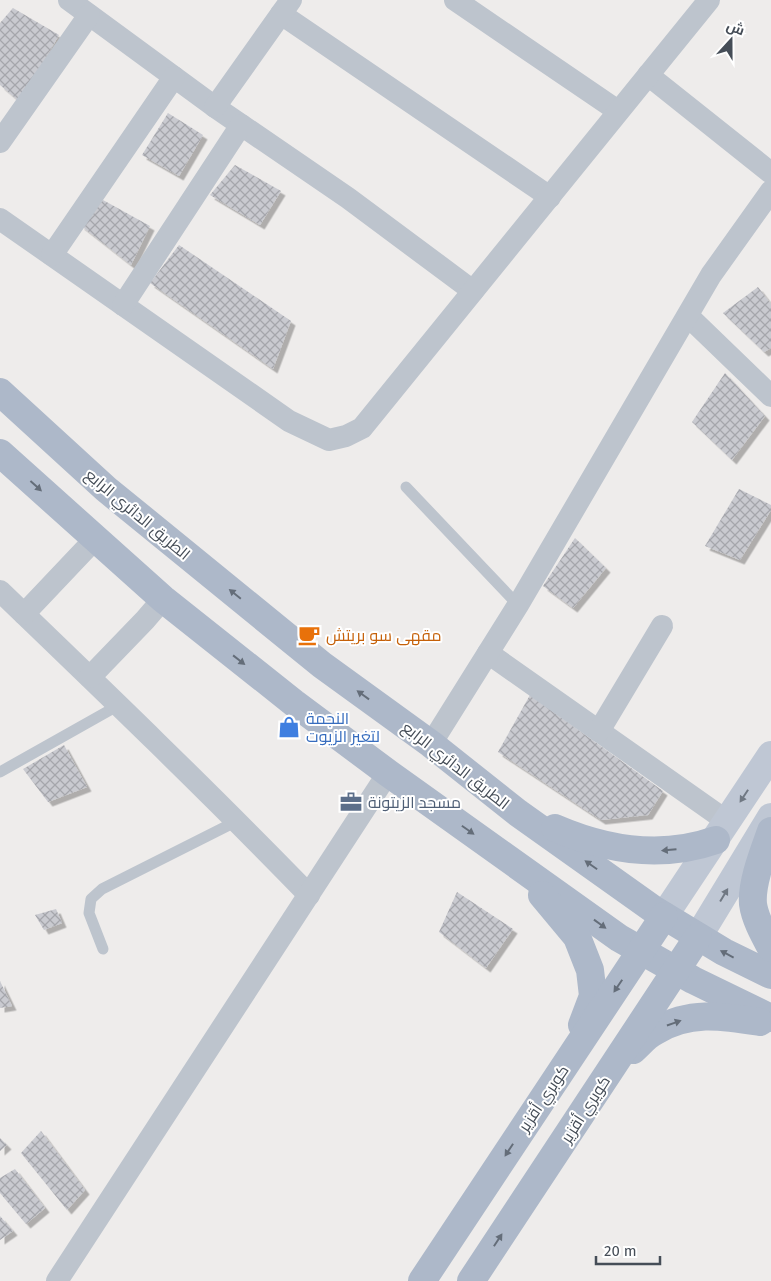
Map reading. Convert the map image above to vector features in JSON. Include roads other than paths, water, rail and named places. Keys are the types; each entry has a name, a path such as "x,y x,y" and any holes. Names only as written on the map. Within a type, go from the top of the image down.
{"main road":[{"name":"الطريق الدائري الرابع","path":"0,392 106,489 322,665 431,744 518,813 664,916 724,952 771,975"},
{"path":"0,453 163,599 294,703 388,773 619,938 676,971 771,1018"},
{"path":"664,916 771,755"},
{"path":"518,813 577,837 634,850 658,851 697,846 722,831"},
{"path":"698,936 771,816"},
{"path":"771,831 755,885 753,902 757,918 771,948"},
{"path":"511,860 577,937 590,970 592,996 564,1067"},
{"name":"كوبري أقزير","path":"422,1281 664,916"},
{"name":"كويري أقزير","path":"471,1281 698,936"},
{"path":"599,1088 632,1051 653,1032 675,1021 704,1016 726,1016 771,1024"}],"street":[{"path":"70,0 215,108 348,198 473,291"},
{"path":"455,0 618,111"},
{"path":"0,219 289,421 330,440 346,436 362,428 709,0"},
{"path":"215,108 286,7 550,196"},
{"path":"0,142 89,15"},
{"path":"648,74 771,173"},
{"path":"52,255 174,77"},
{"path":"123,305 240,125"},
{"path":"431,744 518,605 711,275 771,191"},
{"path":"688,316 771,396"},
{"path":"24,614 95,539"},
{"path":"0,591 237,821 309,895"},
{"path":"90,677 163,599"},
{"path":"599,731 662,626"},
{"path":"488,653 599,731 722,831"},
{"path":"57,1281 388,773"}],"lane":[{"path":"406,487 518,605"},
{"path":"0,772 119,705"},
{"path":"104,949 90,913 92,899 102,889 237,821"}],"place":[{"name":"مقهى سو بريتش","path":"309,635"},
{"name":"النجمة لتغير الزيوت","path":"289,727"},
{"name":"مسجد الزيتونة","path":"351,802"}]}
